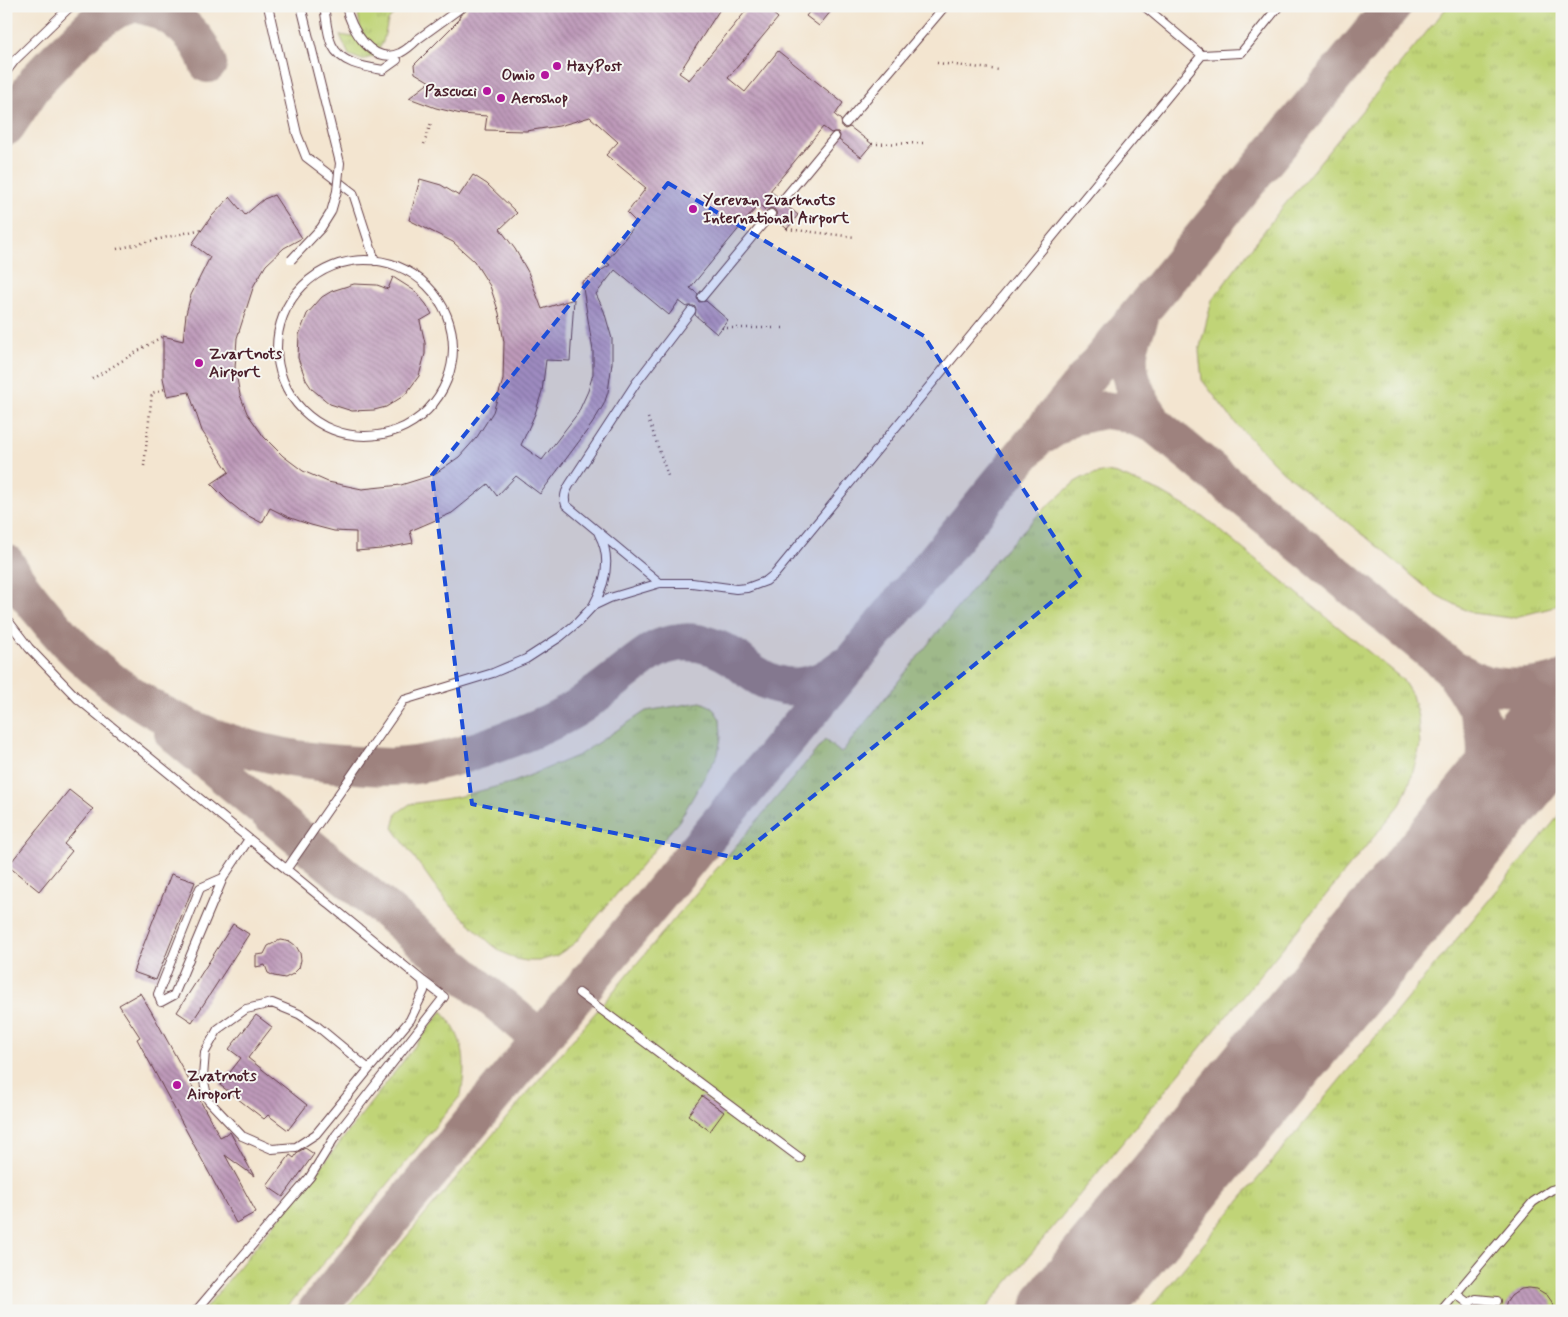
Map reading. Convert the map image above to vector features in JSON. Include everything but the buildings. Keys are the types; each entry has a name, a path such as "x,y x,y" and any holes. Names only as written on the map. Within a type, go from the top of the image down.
{"lane":[{"path":"6,72 15,60 71,6"},
{"path":"268,6 297,134 306,157 353,194 375,261"},
{"path":"291,260 321,228 331,212 337,192 340,163 301,6"},
{"path":"324,6 332,45 346,60 362,67 383,70 397,60"},
{"path":"346,6 353,29 362,42 369,48 385,55 399,54 462,7"},
{"path":"846,123 945,6"},
{"path":"1144,6 1202,55 1240,53 1280,6"},
{"path":"593,606 610,598 660,583 692,583 736,589 747,588 766,581 774,574 1202,55"},
{"path":"782,201 835,137"},
{"path":"702,297 771,214"},
{"path":"375,261 395,266 414,275 434,294 444,311 451,331 452,358 444,385 437,397 419,417 382,434 354,435 334,430 316,421 296,402 285,384 279,365 278,338 283,318 292,299 311,279 322,271 348,262 375,261"},
{"path":"660,583 566,505 564,499 566,492 636,383 691,311"},
{"path":"286,870 404,700 493,673 526,659 560,637 593,606 602,589 606,552 596,530"},
{"path":"6,618 29,648 78,699 444,998 336,1135 310,1177 196,1311"},
{"path":"223,878 200,888 158,994 161,1002 174,996 223,878 249,839"},
{"path":"370,1069 318,1026 299,1014 272,1003 246,1009 218,1028 205,1052 203,1077 208,1100 242,1136 272,1149 296,1147 316,1134 370,1069 410,1020 424,991 423,982"},
{"path":"578,993 800,1158"},
{"path":"1441,1311 1533,1202 1551,1190 1562,1187"},
{"path":"1456,1294 1468,1303 1472,1311"},
{"path":"1468,1303 1476,1299 1497,1301"}],"path":[{"path":"938,63 1000,70"},
{"path":"424,144 431,123"},
{"path":"872,144 924,143"},
{"path":"116,249 202,229"},
{"path":"788,229 855,237"},
{"path":"722,328 783,328"},
{"path":"92,379 163,336"},
{"path":"144,466 152,393 166,389"},
{"path":"648,418 668,476"}],"highlighted area":[{"path":"668,183 924,336 1081,578 737,858 472,804 432,475"}],"green space":[{"path":"357,6 400,6 388,21 383,42 375,56 362,60 349,55 340,35 352,37 360,26"},
{"path":"1448,6 1562,6 1562,601 1551,608 1511,618 1472,613 1434,594 1366,537 1282,471 1236,424 1202,380 1199,351 1212,300 1277,214"},
{"path":"1106,472 1117,474 1161,492 1205,518 1402,679 1412,695 1418,717 1420,746 1411,779 1400,805 984,1311 344,1311 825,740 841,753 997,558 1040,513 1075,482 1084,477"},
{"path":"701,702 712,707 720,719 721,737 718,754 679,821 575,943 556,956 539,961 515,959 490,943 445,900 393,828 397,813 410,804 457,797 514,782 579,755 646,711"},
{"path":"1562,812 1562,1311 1148,1311"},
{"path":"442,1011 456,1031 460,1041 464,1060 461,1095 284,1311 203,1311 314,1176"}],"taxiway":[{"path":"6,127 38,79 60,56 94,24 117,9 127,6"},
{"path":"145,6 166,14 184,27 199,44 208,64"},
{"path":"316,1311 1393,6"},
{"path":"1045,434 1071,417 1104,410 1126,413 1154,424 1134,388 1129,368 1130,347 1140,317"},
{"path":"1154,424 1451,668 1477,710 1486,743 1482,784 1471,823"},
{"path":"6,563 15,578 49,621 80,654 113,682 149,707 187,726 227,742 269,754 312,761 378,767 406,766 436,761 483,748 530,731 565,715 648,654 663,646 677,643 703,644 720,650 766,680 788,686 811,684 822,680 843,667"},
{"path":"1451,668 1479,682 1499,687 1532,687 1562,680"},
{"path":"173,733 541,1039"}],"runway":[{"path":"1068,1311 1562,714"}],"place":[{"name":"HayPost","path":"557,66"},
{"name":"Omio","path":"545,75"},
{"name":"Pascucci","path":"487,91"},
{"name":"Aeroshop","path":"501,98"},
{"name":"Yerevan Zvartnots International Airport","path":"693,209"},
{"name":"Zvartnots Airport","path":"199,363"},
{"name":"Zvatrnots Airoport","path":"177,1085"}]}
